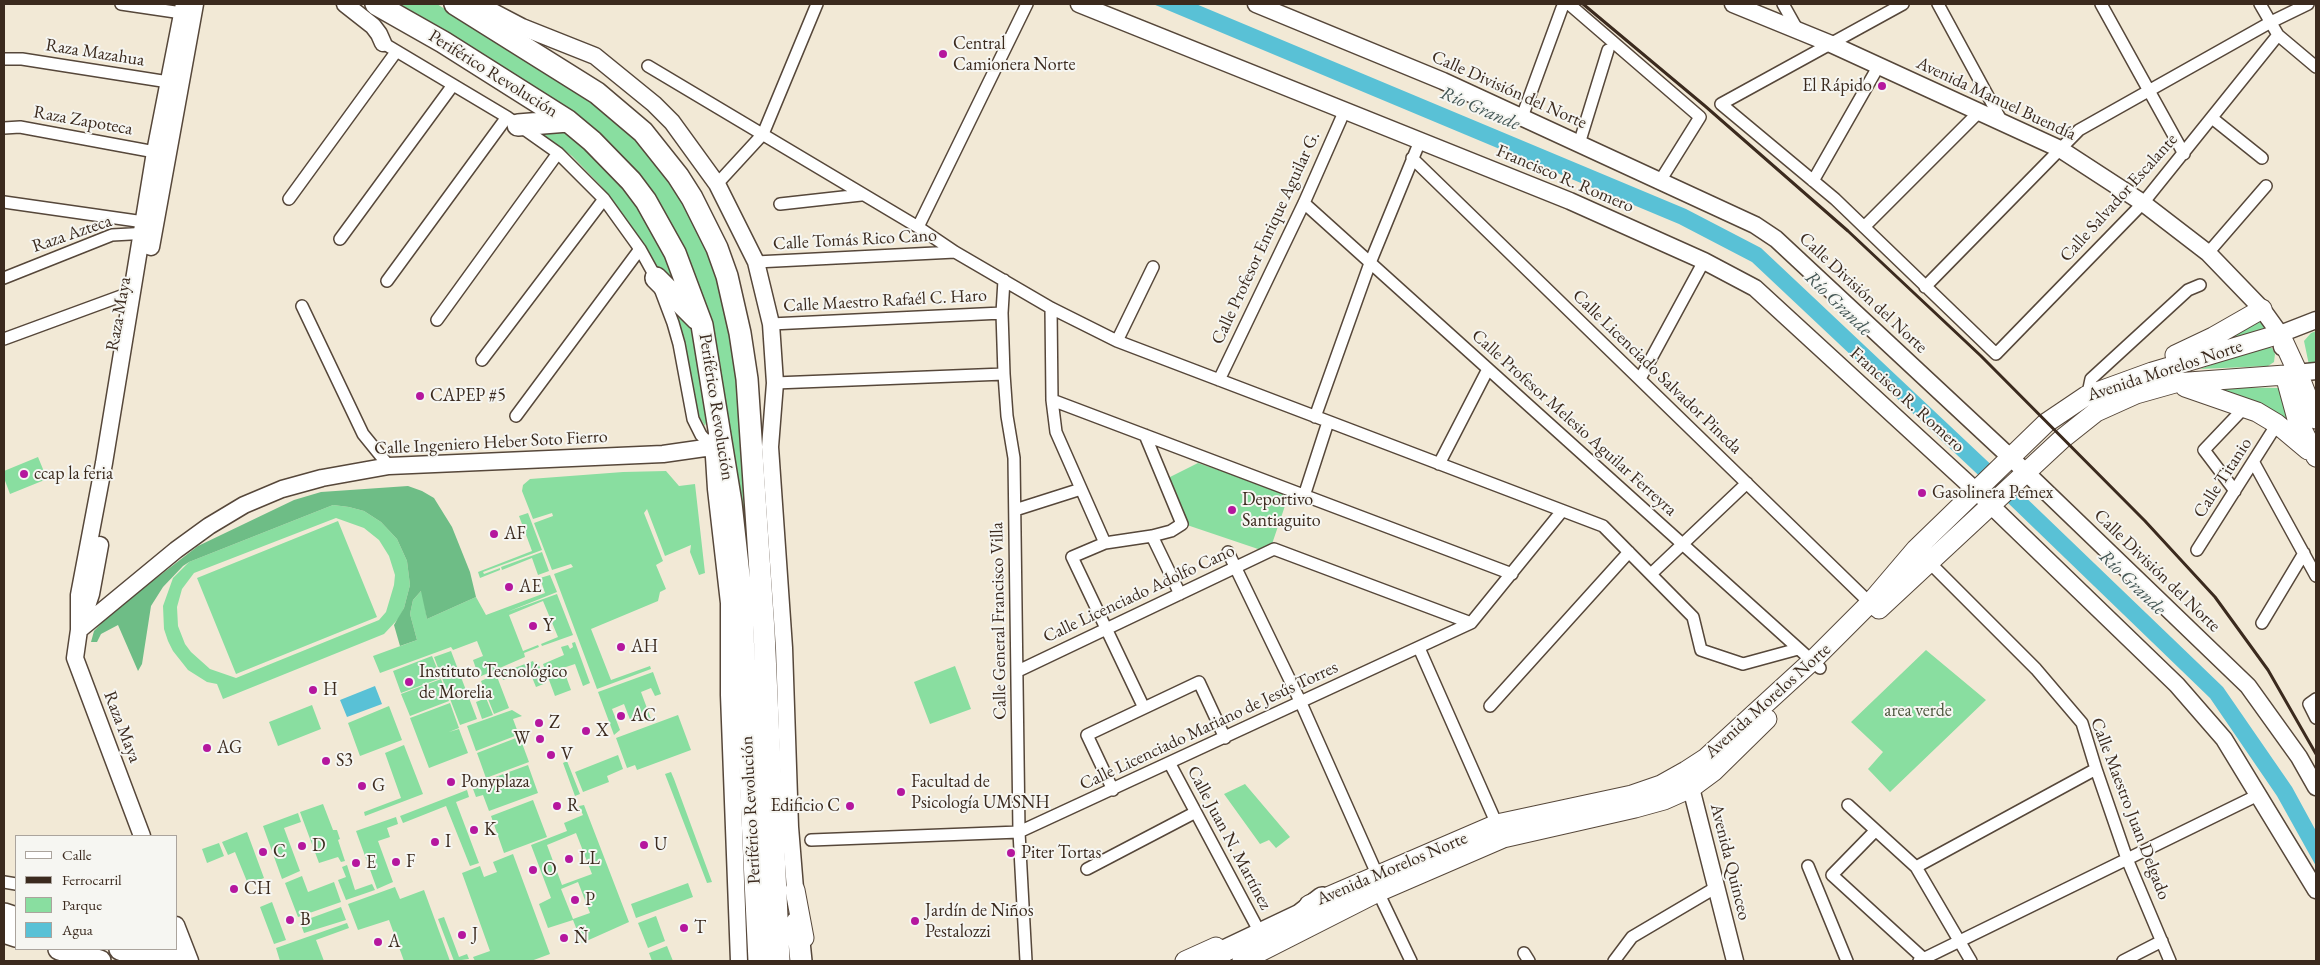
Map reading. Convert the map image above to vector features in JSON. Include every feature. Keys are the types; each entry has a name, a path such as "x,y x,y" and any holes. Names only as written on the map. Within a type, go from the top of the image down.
{"highway":[{"name":"Periférico Revolución","path":"376,4 443,42 568,121 613,162 646,201 676,253 702,325 731,503 741,593 759,961"},
{"name":"Periférico Revolución","path":"456,4 597,93 643,132 678,176 704,222 727,276 740,333 750,424 764,631 779,961"},
{"path":"513,121 568,121"},
{"path":"656,278 702,325"},
{"path":"1192,961 1300,915 1322,898"},
{"path":"797,922 800,961"},
{"path":"62,950 100,961"},
{"path":"123,950 154,961"}],"main road":[{"path":"345,4 373,26 389,48"},
{"path":"478,4 522,27 595,56 654,104 672,122 717,184 756,262 771,324 775,383 770,447 784,648 790,826 797,922"},
{"name":"Francisco R. Romero","path":"1079,4 1570,201 1704,261 1755,288 1995,502 2177,684 2224,738 2316,890"},
{"name":"Calle División del Norte","path":"1256,4 1443,81 1755,225 1776,239 2020,479 2248,686 2299,757 2316,787"},
{"name":"Avenida Manuel Buendía","path":"1733,4 1831,44 1878,67 2001,120 2060,149 2143,202 2208,253 2262,309 2280,334"},
{"name":"Raza Maya","path":"79,630 91,594 148,228 187,7"},
{"name":"Raza Maya","path":"142,835 75,658 79,630 79,595 104,463 132,292 148,228 155,152 174,83"},
{"path":"2152,372 2174,356 2213,337 2262,309"},
{"path":"2316,320 2280,334 2300,373 2316,419"},
{"name":"Avenida Morelos Norte","path":"1874,607 1916,549 2046,423 2086,396 2152,372 2280,334"},
{"path":"2300,373 2297,419 2315,456"},
{"name":"Avenida Morelos Norte","path":"1242,961 1378,883 1500,831 1664,800 1689,780 1714,771 1874,607 1929,562 2062,439 2096,412 2136,394 2175,384 2300,373"},
{"path":"2175,384 2257,412 2277,424 2315,456"},
{"path":"717,414 712,447 729,603 729,695 739,961"},
{"name":"Periférico Revolución","path":"750,424 779,585"},
{"name":"Calle Ingeniero Heber Soto Fierro","path":"79,630 176,550 244,506 282,489 322,478 389,466 663,454 712,447"},
{"name":"Avenida Quinceo","path":"1689,780 1735,961"},
{"name":"Avenida Morelos Norte","path":"1192,961 1322,898 1378,883"},
{"path":"795,890 807,961"},
{"path":"178,929 190,961"},
{"path":"154,950 186,961"}],"street":[{"path":"120,4 187,7"},
{"path":"717,184 762,134 817,4"},
{"path":"918,227 1027,4"},
{"path":"1782,4 1797,29"},
{"path":"1902,4 1722,104 1864,227 1924,287 2079,130 2271,22 2308,4"},
{"path":"1938,4 2001,120"},
{"path":"2100,4 2184,154"},
{"path":"2260,4 2278,35 2316,68"},
{"path":"1522,117 1566,6 1700,117 1660,181"},
{"name":"Calle Salvador Escalante","path":"1924,287 1996,354 2143,202 2184,154 2278,35"},
{"path":"289,199 389,48 453,85 513,121 558,153 604,199 640,249 656,278 673,323 679,344 693,419 701,435 712,447"},
{"path":"1580,144 1608,50"},
{"name":"Raza Mazahua","path":"4,59 22,59 174,83"},
{"path":"648,66 861,195 918,227 955,252 1051,308 1117,341 1603,526 1693,617 1701,650 1743,664 1798,649"},
{"path":"1813,181 1878,67"},
{"path":"340,239 453,85"},
{"name":"Calle Profesor Enrique Aguilar G.","path":"1219,380 1304,203 1345,110"},
{"path":"1864,227 1980,111"},
{"path":"2212,118 2262,158"},
{"path":"387,281 513,121"},
{"name":"Raza Zapoteca","path":"4,128 20,127 155,152"},
{"path":"1315,417 1370,263 1420,141"},
{"path":"437,320 558,153"},
{"name":"Calle Licenciado Salvador Pineda","path":"1412,158 1874,607"},
{"path":"2208,253 2266,186"},
{"path":"780,204 861,195"},
{"path":"482,360 604,199"},
{"path":"4,202 148,228"},
{"name":"Calle Profesor Melesio Aguilar Ferreyra","path":"1304,203 1816,665"},
{"name":"Raza Azteca","path":"4,278 112,235 148,228"},
{"path":"516,416 640,249"},
{"name":"Calle Tomás Rico Cano","path":"756,262 955,252"},
{"path":"1640,379 1704,261"},
{"path":"1117,341 1153,266"},
{"name":"Calle General Francisco Villa","path":"1004,280 1002,312 1004,374 1007,416 1014,458 1019,832 1026,961"},
{"path":"2096,412 2086,396 2091,379 2188,290 2200,285"},
{"path":"4,339 132,292"},
{"path":"302,306 363,434 389,466"},
{"path":"1051,308 1052,400 1056,432 1105,543"},
{"name":"Calle Maestro Rafaél C. Haro","path":"771,324 1002,312"},
{"path":"1439,464 1488,369"},
{"path":"775,383 1004,374"},
{"path":"1052,400 1512,574"},
{"path":"2235,492 2204,450 2244,408"},
{"path":"1304,496 1328,422"},
{"name":"Calle Titanio","path":"2197,550 2277,424"},
{"path":"1144,708 1072,557 1105,543 1152,536 1171,531 1182,524 1145,435"},
{"path":"2254,463 2316,576"},
{"path":"1651,574 1747,483"},
{"path":"1015,510 1080,489"},
{"name":"Calle Licenciado Mariano de Jesús Torres","path":"811,840 1019,832 1471,624 1562,511"},
{"path":"1152,536 1180,594"},
{"name":"Calle Licenciado Adolfo Cano","path":"1018,671 1274,549 1471,624"},
{"name":"Calle Maestro Juan Delgado","path":"1916,549 2036,669 2082,723 2127,859 2170,961"},
{"path":"1228,552 1237,567 1300,703 1411,961"},
{"path":"1490,706 1628,552"},
{"path":"2262,624 2304,553"},
{"path":"1419,648 1500,831"},
{"path":"1112,790 1087,735 1199,682 1225,738"},
{"path":"2312,702 2316,718"},
{"name":"Calle Juan N. Martínez","path":"1170,764 1194,813 1258,929"},
{"path":"1916,867 2096,769"},
{"path":"1875,832 1832,875 1921,960 2258,795"},
{"path":"1848,805 1875,832 1916,867 1971,961"},
{"path":"1087,869 1194,813"},
{"path":"1808,866 1847,961"},
{"path":"1614,961 1632,937 1715,888"},
{"path":"2122,961 2162,941"}],"green space":[{"path":"390,4 437,4 605,111 629,131 675,184 698,226 733,321 760,666 729,444 655,198"},
{"path":"534,128 568,128 603,159 659,233 691,309 660,276 628,221 601,186 572,156"},
{"path":"671,296 697,331 709,413 705,426 699,416"},
{"path":"2258,319 2270,331 2195,350"},
{"path":"2316,331 2316,364 2309,365 2304,341 2311,333"},
{"path":"2264,346 2272,348 2275,354 2274,362 2268,366 2200,369"},
{"path":"2217,387 2281,388 2292,422"},
{"name":"ccap la feria","path":"38,457 47,479 10,494 4,478 4,471"},
{"name":"Deportivo Santiaguito","path":"1198,463 1289,494 1272,544 1261,550 1187,525 1166,479"},
{"path":"666,471 679,486 695,484 705,573 699,575 690,552 691,545 665,556 647,509 644,513 663,561 656,565 666,589 660,592 658,601 591,629 611,680 650,666 651,669 597,689 554,574 573,567 571,564 552,570 534,523 553,516 552,513 533,519 522,491 523,485 530,479 623,472"},
{"path":"408,486 434,498 452,527 470,572 476,597 427,619 421,591 413,600 410,614 417,640 400,646 394,625 404,608 410,585 407,561 397,539 381,522 364,511 333,505 183,566 163,587 151,606 142,664 138,671 118,625 101,634 97,642 91,642 94,631 111,613 198,546 294,500 321,492"},
{"path":"333,505 364,511 381,522 397,539 407,561 410,585 404,608 399,618 384,634 223,699 217,684 207,682 188,670 173,651 164,629 163,606 173,578 189,562","holes":["336,518 364,528 379,540 389,556 395,575 386,612 379,620 236,678 210,669 185,644 178,626 177,607 182,589 194,573"]},
{"path":"528,513 542,550 483,572 484,574 500,568 500,570 480,578 478,572 532,551 519,516"},
{"path":"338,521 377,617 236,674 197,578"},
{"path":"542,552 549,571 538,575 532,558 502,570 501,567"},
{"path":"550,575 557,592 507,612 557,594 573,635 542,646 541,644 558,637 543,601 509,615 523,651 538,645 539,647 524,653 525,657 479,677 473,660 483,656 477,641 453,650 451,647 380,673 373,656 417,640 410,614 413,600 422,590 427,619 476,597 486,615 545,593 540,578"},
{"path":"575,642 590,683 583,686 575,664 563,668 571,690 555,696 543,664 564,655 561,647 568,645 570,649 573,647 572,643"},
{"name":"area verde","path":"1926,650 1986,700 1890,792 1868,769 1883,752 1851,722"},
{"path":"451,651 477,719 460,725 434,657"},
{"path":"432,656 441,678 401,693 393,671"},
{"path":"533,661 535,666 539,665 546,683 536,687 529,670 503,680 501,673"},
{"path":"955,666 971,709 930,724 914,682"},
{"path":"653,672 661,694 655,696 651,688 641,692 651,719 642,723 640,719 631,722 624,704 612,709 620,730 614,735 598,692"},
{"path":"496,674 509,708 494,714 481,681"},
{"path":"441,679 449,701 410,716 401,694"},
{"path":"486,698 493,715 482,719 476,702"},
{"path":"450,703 459,728 449,732 459,729 468,753 429,768 410,718"},
{"path":"312,705 321,729 278,746 269,722"},
{"path":"389,706 402,740 360,756 348,723"},
{"path":"512,710 522,716 513,719 529,762 486,778 477,753 516,738 515,736 476,751 467,726"},
{"path":"678,715 691,750 637,770 635,765 627,768 616,738"},
{"path":"404,745 423,794 365,816 364,812 401,798 385,753"},
{"path":"618,755 623,769 607,776 609,782 583,792 575,772"},
{"path":"567,761 580,794 575,796 563,763"},
{"path":"528,765 538,793 489,811 483,795 476,797 473,789 488,784 487,780"},
{"path":"671,772 712,882 707,883 665,774"},
{"path":"1245,784 1290,837 1276,848 1269,840 1260,844 1224,794"},
{"path":"467,790 469,797 456,802 479,863 470,866 446,806 403,823 400,816"},
{"path":"533,800 547,837 504,853 491,816"},
{"path":"323,804 333,830 337,830 340,839 338,840 345,861 341,862 338,857 319,863 300,812"},
{"path":"584,805 629,922 582,943 573,920 548,928 539,904 551,898 531,845 567,831 564,823 583,815 579,806","holes":["576,833 592,874 562,885 547,845","578,882 590,913 573,919 561,889"]},
{"path":"298,813 301,822 284,828 300,871 282,879 263,826"},
{"path":"396,817 398,824 387,828 390,837 378,841 393,882 377,889 356,831"},
{"path":"247,832 264,878 248,884 235,852 228,855 222,842"},
{"path":"219,843 224,856 207,863 202,849"},
{"path":"513,854 550,954 531,961 475,961 473,957 490,951 462,873 480,866 484,877 497,872 493,862"},
{"path":"347,865 355,890 372,884 375,890 346,900 338,880 346,877 342,867"},
{"path":"302,876 308,892 334,882 341,902 298,917 285,883"},
{"path":"688,883 693,897 636,918 631,904"},
{"path":"395,887 400,899 424,890 450,961 404,961 389,920 358,930 348,904"},
{"path":"272,902 286,940 274,944 260,907"},
{"path":"341,907 346,920 304,933 300,922"},
{"path":"656,916 665,941 648,948 638,923"},
{"path":"444,917 459,957 467,954 469,959 454,961 438,919"},
{"path":"347,923 349,928 316,940 324,961 280,961 276,948"},
{"path":"667,946 673,961 652,961 649,953"}],"water":[{"path":"1153,4 1196,4 1686,209 1761,248 2018,490 2223,687 2292,787 2316,831 2316,866 2277,796 2210,698 2007,502 1752,262 1679,224"},
{"path":"375,686 382,704 347,717 340,700"}],"railway":[{"path":"1583,4 1705,106 1848,231 1981,356 2145,521 2215,597 2268,670 2316,754"}],"place":[{"name":"Central Camionera Norte","path":"943,54"},
{"name":"El Rápido","path":"1882,86"},
{"name":"CAPEP #5","path":"420,396"},
{"name":"ccap la feria","path":"24,474"},
{"name":"Gasolinera Pemex","path":"1922,493"},
{"name":"Deportivo Santiaguito","path":"1232,510"},
{"name":"AF","path":"494,534"},
{"name":"AE","path":"509,587"},
{"name":"Y","path":"533,626"},
{"name":"AH","path":"621,647"},
{"name":"Instituto Tecnológico de Morelia","path":"409,682"},
{"name":"H","path":"313,690"},
{"name":"AC","path":"621,716"},
{"name":"Z","path":"539,723"},
{"name":"X","path":"586,731"},
{"name":"W","path":"540,739"},
{"name":"AG","path":"207,748"},
{"name":"V","path":"551,755"},
{"name":"S3","path":"326,761"},
{"name":"Ponyplaza","path":"451,782"},
{"name":"G","path":"362,786"},
{"name":"Facultad de Psicología UMSNH","path":"901,792"},
{"name":"R","path":"557,806"},
{"name":"Edificio C","path":"850,806"},
{"name":"K","path":"474,830"},
{"name":"I","path":"435,842"},
{"name":"U","path":"644,845"},
{"name":"D","path":"302,846"},
{"name":"C","path":"263,852"},
{"name":"Piter Tortas","path":"1011,853"},
{"name":"LL","path":"569,859"},
{"name":"F","path":"396,862"},
{"name":"E","path":"356,863"},
{"name":"O","path":"533,870"},
{"name":"CH","path":"234,889"},
{"name":"P","path":"575,900"},
{"name":"B","path":"290,920"},
{"name":"Jardín de Niños Pestalozzi","path":"915,921"},
{"name":"T","path":"684,928"},
{"name":"J","path":"462,935"},
{"name":"Ñ","path":"564,938"},
{"name":"A","path":"378,942"}],"water label":[{"name":"Río Grande","path":"1480,109"},
{"name":"Río Grande","path":"1838,304"},
{"name":"Río Grande","path":"2132,583"}]}
